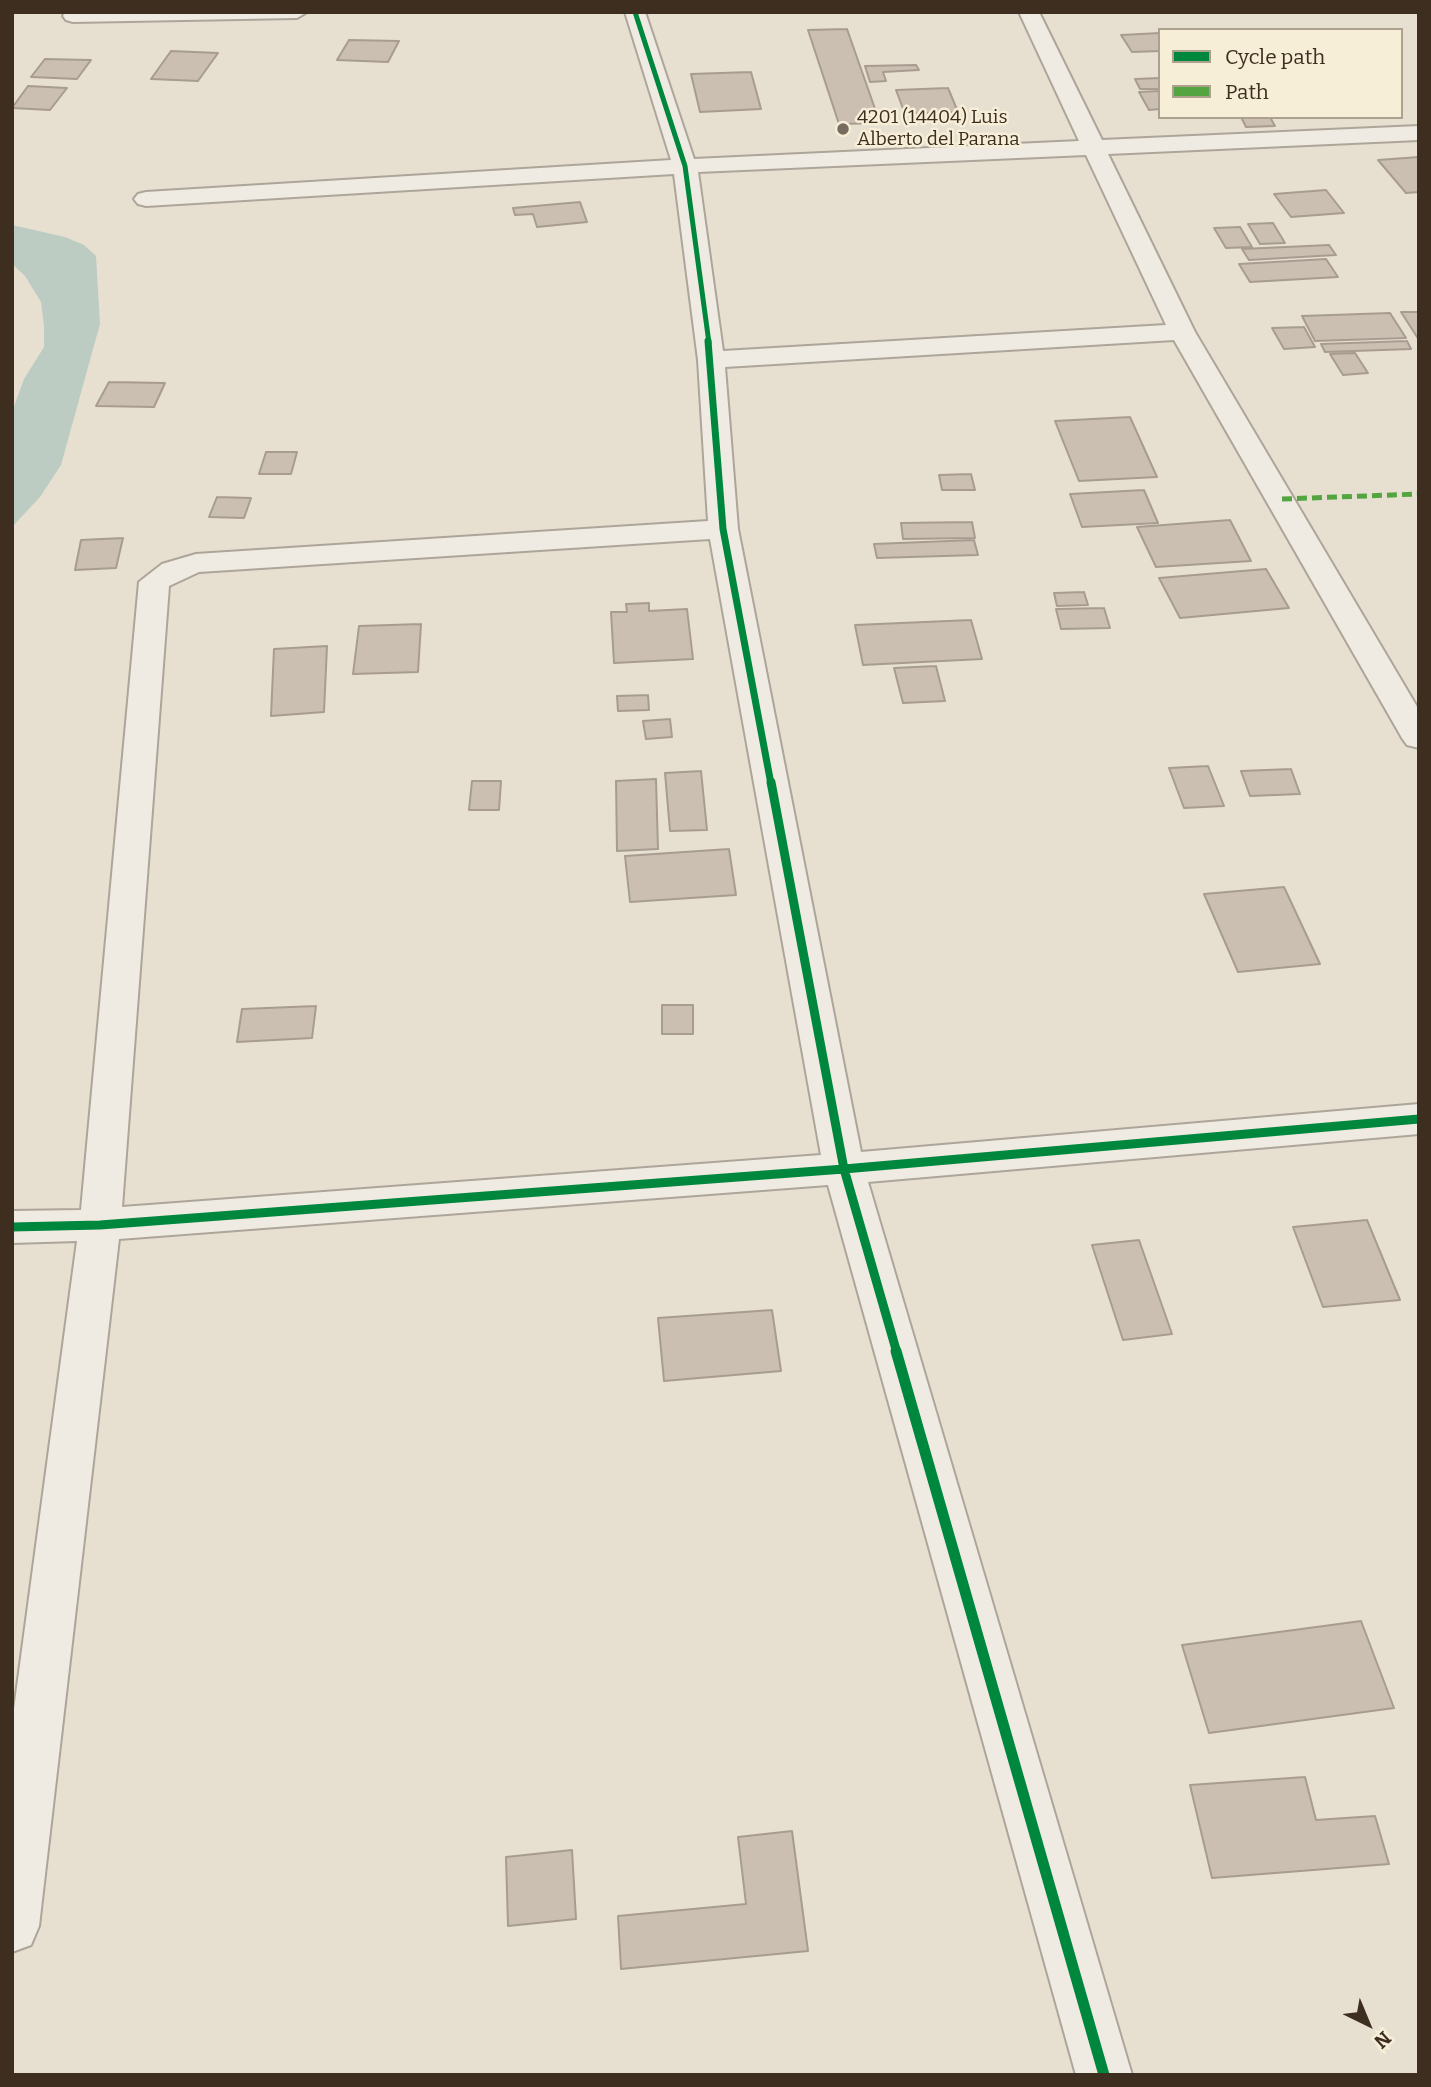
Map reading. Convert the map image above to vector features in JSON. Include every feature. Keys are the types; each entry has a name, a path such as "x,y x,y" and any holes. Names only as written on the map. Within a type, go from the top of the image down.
{"street":[{"path":"73,16 297,12"},
{"path":"635,12 685,166 711,360 723,529 844,1169 1104,2075"},
{"path":"1029,12 1182,332 1419,738"},
{"path":"146,199 685,166 1094,146 1419,134"},
{"path":"711,360 1182,332"},
{"path":"12,1926 100,1225 154,582 173,570 196,563 723,529"},
{"path":"12,1227 100,1225 844,1169 1419,1119"}],"shaded area":[{"path":"12,225 65,237 84,245 96,256 100,324 61,465 40,497 12,527 12,412 24,379 44,347 44,326 41,302 25,276 12,264"}],"building":[{"path":"847,29 880,123 839,124 808,30"},
{"path":"1158,33 1158,51 1132,52 1121,35"},
{"path":"349,40 399,41 388,62 337,60"},
{"path":"171,51 218,53 198,81 151,79"},
{"path":"45,59 91,60 77,79 31,77"},
{"path":"916,65 919,70 883,72 886,81 870,82 865,66"},
{"path":"751,72 761,109 700,112 691,74"},
{"path":"1158,78 1158,89 1140,89 1135,79"},
{"path":"28,86 67,88 50,110 12,108"},
{"path":"948,88 958,112 905,114 896,90"},
{"path":"1158,91 1158,109 1149,110 1139,92"},
{"path":"1242,119 1271,119 1275,126 1246,127"},
{"path":"1419,157 1419,192 1406,193 1378,160"},
{"path":"1326,190 1344,213 1291,217 1274,194"},
{"path":"580,202 587,222 537,227 533,214 515,215 513,208"},
{"path":"1273,223 1285,243 1260,244 1248,224"},
{"path":"1240,227 1252,247 1226,248 1214,228"},
{"path":"1329,245 1336,255 1249,260 1242,249"},
{"path":"1326,259 1338,277 1250,282 1239,264"},
{"path":"1401,312 1419,312 1419,340"},
{"path":"1390,313 1406,338 1315,341 1302,316"},
{"path":"1304,327 1315,347 1284,349 1272,328"},
{"path":"1407,341 1411,349 1325,352 1321,344"},
{"path":"1355,353 1368,373 1343,375 1330,354"},
{"path":"109,382 165,383 154,407 96,406"},
{"path":"1130,417 1157,477 1079,481 1055,421"},
{"path":"266,452 297,452 291,474 259,474"},
{"path":"971,474 975,490 942,490 939,475"},
{"path":"1144,490 1158,523 1082,527 1070,494"},
{"path":"217,497 251,498 244,518 209,517"},
{"path":"1230,520 1251,561 1156,567 1137,527"},
{"path":"972,522 975,538 903,539 901,523"},
{"path":"123,538 116,568 75,570 81,540"},
{"path":"974,540 978,555 877,558 874,544"},
{"path":"1266,569 1289,608 1180,618 1159,578"},
{"path":"1084,592 1088,605 1057,606 1054,593"},
{"path":"649,603 649,611 687,609 693,659 614,663 611,612 627,612 626,604"},
{"path":"1104,608 1110,628 1061,629 1056,609"},
{"path":"971,620 982,659 863,665 855,625"},
{"path":"421,624 418,672 353,674 359,626"},
{"path":"327,646 324,712 271,716 274,649"},
{"path":"936,666 945,701 903,703 894,668"},
{"path":"648,695 649,710 618,711 617,696"},
{"path":"670,719 672,737 646,739 643,721"},
{"path":"1208,766 1224,806 1184,808 1169,768"},
{"path":"1291,769 1300,794 1250,796 1241,771"},
{"path":"701,771 707,830 670,831 665,773"},
{"path":"656,779 658,849 617,851 616,781"},
{"path":"472,781 501,781 499,810 469,810"},
{"path":"729,849 736,895 630,902 625,856"},
{"path":"1284,887 1320,964 1238,972 1204,894"},
{"path":"662,1005 693,1005 693,1034 662,1034"},
{"path":"316,1006 312,1038 237,1042 242,1009"},
{"path":"1367,1220 1400,1300 1323,1307 1293,1227"},
{"path":"1139,1240 1172,1334 1123,1340 1092,1245"},
{"path":"772,1310 781,1371 664,1381 658,1318"},
{"path":"1361,1621 1394,1708 1209,1733 1182,1645"},
{"path":"1305,1777 1316,1820 1375,1816 1389,1864 1212,1878 1190,1785"},
{"path":"792,1831 808,1951 621,1969 618,1916 746,1904 738,1837"},
{"path":"572,1850 576,1919 508,1926 506,1857"}],"marked path":[{"path":"1282,499 1419,494"}],"cycle path":[{"path":"635,12 685,166 711,360 723,529 844,1169 1104,2075"},
{"path":"12,1227 100,1225 844,1169 1419,1119"}],"place":[{"name":"4201 (14404) Luis Alberto del Parana","path":"843,129"}]}
